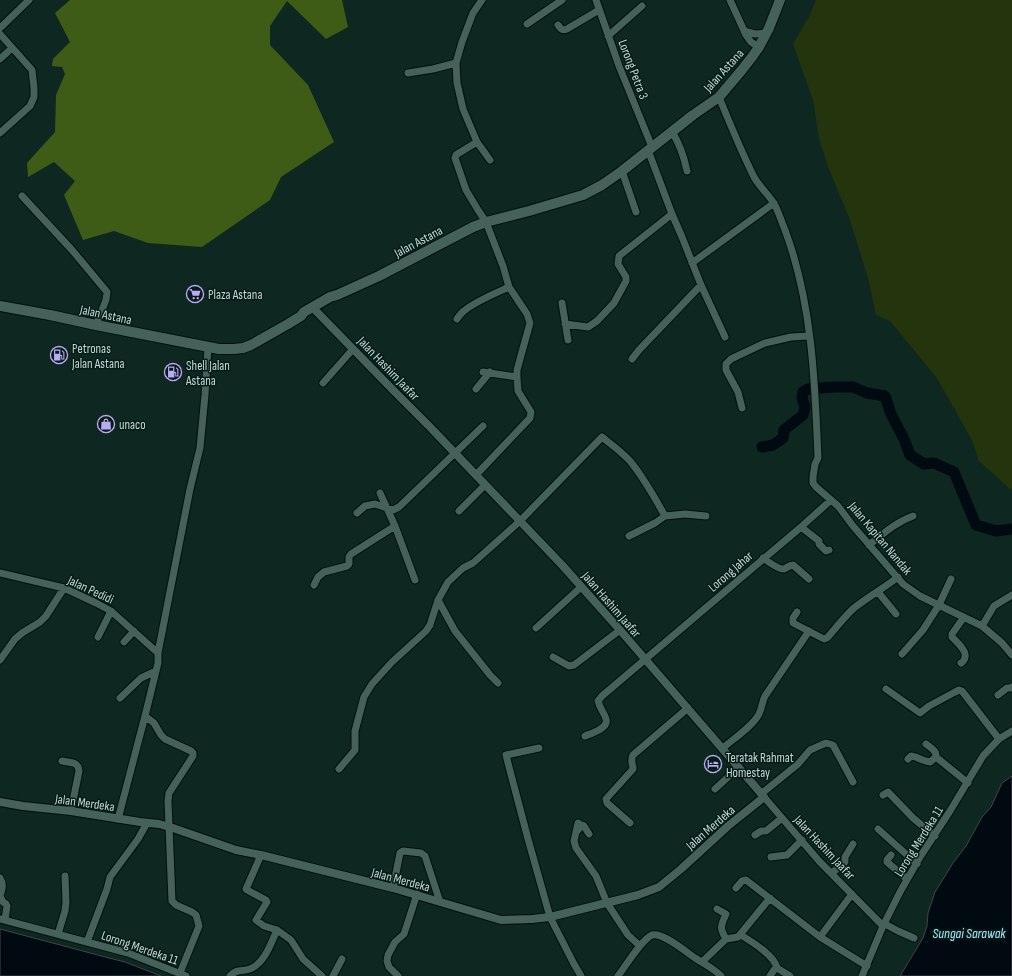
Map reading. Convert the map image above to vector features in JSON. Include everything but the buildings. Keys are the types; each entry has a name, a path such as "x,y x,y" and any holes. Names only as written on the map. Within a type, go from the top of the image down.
{"main road":[{"name":"Jalan Astana","path":"0,306 219,349 234,350 243,348 270,334 304,312 332,301 337,295 379,276 460,233 486,222 583,195 602,185 719,97 759,47 780,0"}],"street":[{"path":"0,28 28,0"},
{"path":"482,0 473,14 462,42 456,64 457,83 463,109 478,142 490,160"},
{"path":"527,24 562,0"},
{"name":"Lorong Petra 3","path":"596,0 618,66 650,148 672,214 701,285 725,337"},
{"path":"730,0 746,35 751,42 759,47"},
{"path":"608,36 642,6"},
{"path":"558,25 561,29 567,29 600,10"},
{"path":"744,31 755,34 766,33"},
{"path":"0,34 32,70 34,88 34,97 30,106 0,134"},
{"path":"0,59 12,48"},
{"path":"408,73 456,64"},
{"path":"719,97 736,140 755,178 774,203 798,271 809,336 791,337 765,343 731,359 726,364 726,370 738,392 742,408"},
{"path":"672,132 682,151 687,171"},
{"path":"476,475 530,418 532,412 518,391 517,377 517,370 530,323 527,314 509,287 503,266 486,222 466,190 455,158 456,155 478,142"},
{"path":"622,171 636,212"},
{"path":"22,196 72,250 107,292 106,300 96,326"},
{"path":"692,263 774,203"},
{"path":"565,324 588,327 597,321 609,309 626,281 626,277 618,264 620,256 672,214"},
{"path":"632,359 701,285"},
{"path":"457,319 464,311 484,298 509,287"},
{"path":"562,303 568,340"},
{"name":"Jalan Hashim Jaafar","path":"314,308 543,544 723,748 811,852 884,925 914,938"},
{"name":"Jalan Kapitan Nandak","path":"809,336 816,398 818,458 815,464 813,483 838,506 903,584 920,596 982,626 1002,643 1012,655"},
{"path":"118,819 156,671 158,653 190,489 200,448 206,395 208,347"},
{"path":"323,383 353,349"},
{"path":"476,389 487,372 517,377"},
{"path":"357,513 365,506 374,504 393,510 399,507 483,426"},
{"path":"339,769 355,750 354,731 364,697 372,684 392,662 426,631 430,625 438,600 448,582 463,568 473,563 520,520 602,437 631,462 652,493 665,516"},
{"path":"459,511 485,484"},
{"path":"380,493 395,526 416,580"},
{"name":"Lorong Jahar","path":"585,736 604,727 607,722 598,701 602,696 831,500"},
{"path":"629,536 655,523 665,516 685,514 706,516"},
{"path":"869,545 896,524 913,516"},
{"path":"314,585 318,577 324,572 347,566 349,564 349,557 351,554 395,526"},
{"path":"801,527 819,541 819,544 826,551 829,550"},
{"path":"763,558 780,569 793,565 809,579"},
{"name":"Jalan Pedidi","path":"0,573 64,588 111,611 158,653"},
{"path":"797,612 793,618 793,623 824,639 827,638 853,609 898,577"},
{"path":"902,654 923,630 939,605 952,579"},
{"path":"536,628 581,587"},
{"path":"0,660 15,639 40,622 46,616 64,588"},
{"path":"878,592 896,614"},
{"path":"982,626 994,606 1012,595"},
{"path":"438,600 455,631 498,683"},
{"path":"98,637 111,611"},
{"path":"961,663 966,655 952,637 952,634 964,617"},
{"path":"553,656 569,666 574,665 620,630"},
{"path":"124,642 134,631"},
{"path":"723,748 755,720 760,712 765,696 809,631"},
{"path":"120,698 141,678 156,671"},
{"path":"998,695 1007,688 1012,687"},
{"path":"886,689 920,713 935,702 959,690 962,691 999,738"},
{"path":"630,823 607,802 606,799 632,768 633,765 631,758 633,755 688,708"},
{"path":"145,716 154,723 165,739 191,750 193,753 193,756 169,793 168,801 172,901 176,905 196,915 199,926 183,975"},
{"name":"Lorong Merdeka 11","path":"862,976 884,925 907,879 968,783 972,772 983,756 999,738 1012,731"},
{"path":"763,795 798,764 810,750 826,742 833,745 853,782"},
{"path":"926,744 936,752 936,757 968,783"},
{"path":"539,748 506,755 550,916 581,976"},
{"path":"908,759 913,756 930,762 936,757"},
{"path":"62,761 76,764 79,767 71,811"},
{"path":"715,790 739,767"},
{"path":"883,795 888,792 913,818 935,836"},
{"name":"Jalan Merdeka","path":"0,802 159,824 236,850 417,894 501,920 532,919 550,916 638,896 659,887 763,795"},
{"path":"755,835 761,831 766,831 782,818"},
{"path":"578,822 574,840 576,848 596,876 607,903 628,935 640,946"},
{"name":"Lorong Merdeka 11","path":"87,942 110,877 138,839 147,823"},
{"path":"576,832 582,825 589,834"},
{"path":"878,829 917,864"},
{"path":"771,857 787,855 802,840"},
{"path":"832,874 845,862 845,857 853,844"},
{"path":"393,888 400,853 403,851 421,853 425,856 440,902"},
{"path":"261,855 246,889 267,902 256,919 257,921 264,926 278,930 291,940 304,959 322,976"},
{"path":"891,855 886,860 887,862 907,879"},
{"path":"58,934 65,911 65,876"},
{"path":"0,878 2,888 0,896 7,906 2,919"},
{"path":"736,888 742,881 746,880 820,937 867,966"},
{"path":"398,976 389,967 387,961 388,955 395,942 404,934 417,894"},
{"path":"820,937 852,894"},
{"path":"702,962 726,939 741,935 770,898"},
{"path":"717,909 726,914 721,926 721,931 726,939"},
{"name":"Lorong Merdeka 11","path":"2,919 128,953 183,975"},
{"path":"230,976 238,970 248,969 257,965 264,956 278,930"},
{"path":"618,976 640,946 650,936 656,935 673,942 715,970 721,976"},
{"path":"741,935 767,954 776,964 777,968 790,976"},
{"path":"333,976 342,959"},
{"path":"770,976 777,968"}],"green space":[{"path":"70,0 342,0 348,27 326,39 287,1 270,26 270,45 308,85 334,142 281,177 270,200 202,247 148,243 114,231 83,240 64,195 75,181 54,162 28,177 27,163 55,132 56,95 65,74 62,67 52,66 53,59 70,42 55,13"},
{"path":"816,0 1012,0 1012,489 1010,489 979,461 972,440 937,378 890,321 876,315 869,281 850,220 827,164 819,138 813,100 793,44 809,17"}],"water":[{"name":"Sungai Sarawak","path":"1012,776 1012,976 900,976 923,938 927,926 928,913 935,892 953,863 966,846 982,817 991,807 1002,783"},
{"path":"0,929 125,962 161,976 0,976"}],"waterway":[{"path":"762,447 773,445 783,438 784,430 803,415 805,407 802,398 803,392 808,389 853,387 867,393 885,396 891,414 904,439 910,455 924,464 934,463 954,472 976,525 996,531 1012,529"}],"place":[{"name":"Plaza Astana","path":"195,294"},
{"name":"Petronas Jalan Astana","path":"59,355"},
{"name":"Shell Jalan Astana","path":"173,372"},
{"name":"unaco","path":"106,424"},
{"name":"Teratak Rahmat Homestay","path":"713,764"}]}
